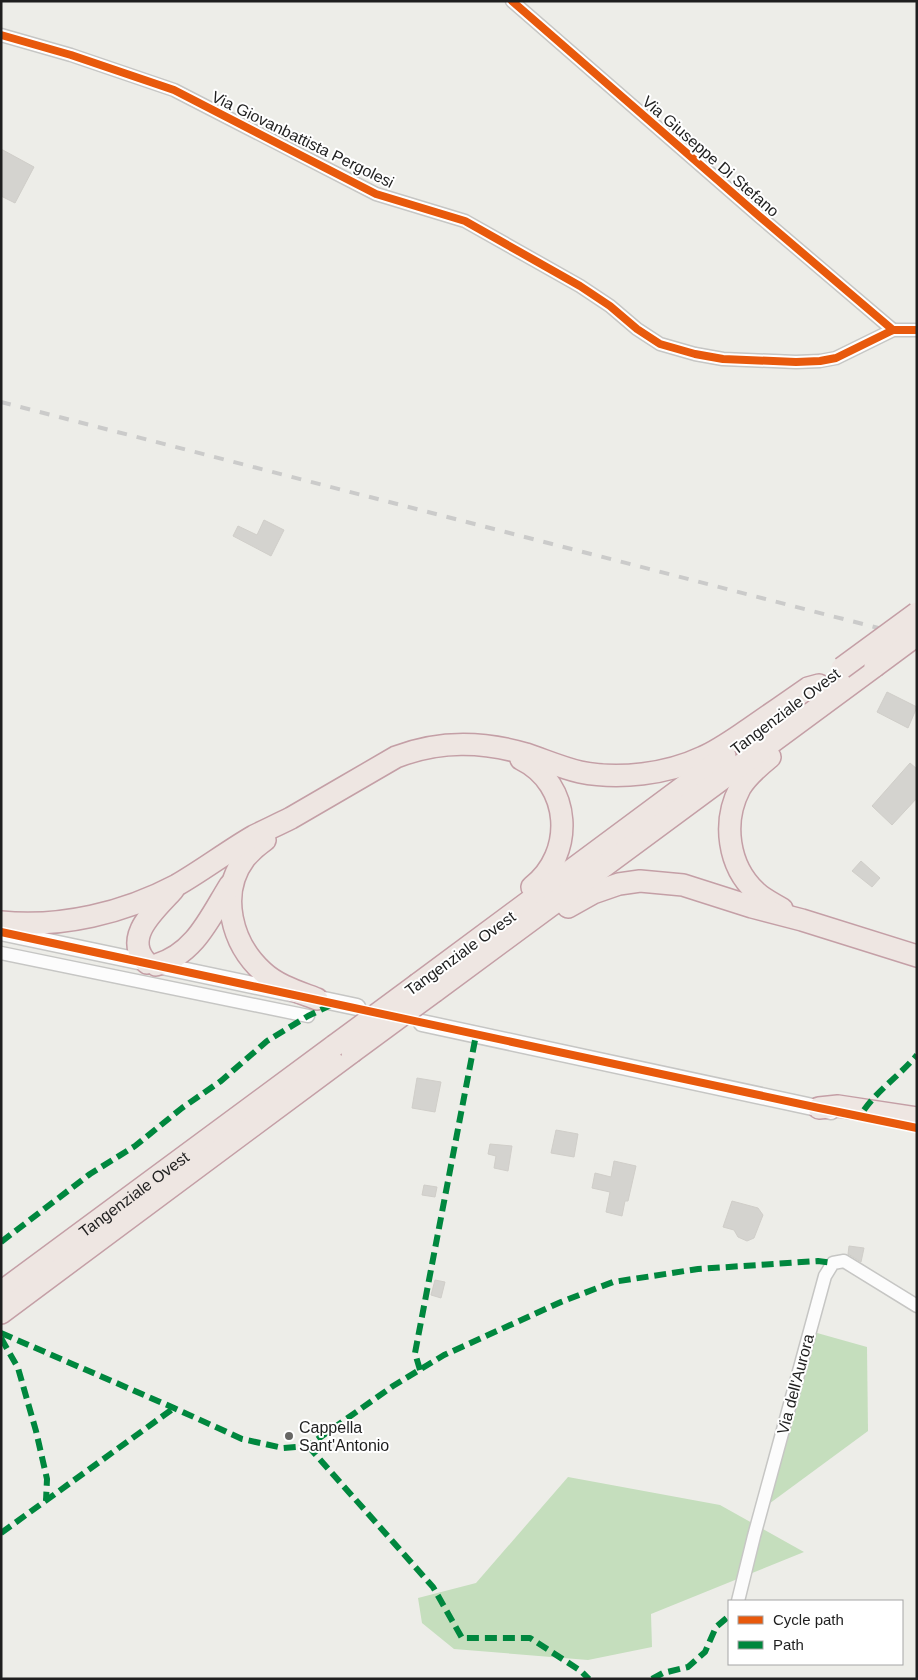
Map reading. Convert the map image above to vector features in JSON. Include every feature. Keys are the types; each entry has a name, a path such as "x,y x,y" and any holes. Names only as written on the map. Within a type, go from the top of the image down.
{"highway":[{"name":"Tangenziale Ovest","path":"5,1300 427,987 819,686 859,670 917,613"},
{"name":"Tangenziale Ovest","path":"427,987 472,964 859,670 917,635"},
{"path":"802,920 756,892 741,873 732,855 729,832 732,809 740,787 754,771 849,692 859,670"},
{"path":"1,922 42,923 82,918 116,910 150,897 178,884 255,836 289,819 396,757 411,751 457,743 494,746 582,772 605,775 630,775 653,772 703,757 726,744 808,688 819,686"},
{"path":"427,987 432,964 536,884 551,868 560,846 563,827 560,805 552,787 543,775 528,762 494,746"},
{"path":"178,884 148,918 137,941 141,957 152,964 173,959 193,942 204,929 245,858 289,819"},
{"path":"237,874 232,889 230,907 234,928 241,945 263,973 313,1008"},
{"path":"472,964 483,963 574,903 593,893 619,884 640,881 683,885 917,956"},
{"path":"819,1108 838,1106 917,1118"}],"street":[{"name":"Via Giuseppe Di Stefano","path":"512,1 893,330"},
{"name":"Via Giovanbattista Pergolesi","path":"1,35 71,55 174,90 376,194 465,221 580,286 660,344 695,354 723,359 820,361 836,358 893,330 917,330"},
{"path":"1,932 152,964 313,1008"},
{"path":"1,953 313,1008 357,1007"},
{"path":"422,1023 917,1128"},
{"name":"Via dell'Aurora","path":"738,1600 825,1276 833,1263 844,1261 917,1306"}],"green space":[{"path":"810,1331 867,1347 868,1431 762,1509"},
{"path":"568,1477 720,1505 804,1552 651,1614 652,1647 588,1660 454,1649 422,1623 418,1598 476,1583"}],"building":[{"path":"1,149 34,167 15,203 1,196"},
{"path":"264,520 284,530 271,556 233,536 238,526 257,535"},
{"path":"887,692 917,707 908,728 877,712"},
{"path":"910,763 917,769 917,798 892,825 872,806"},
{"path":"861,861 880,878 872,887 852,871"},
{"path":"417,1078 441,1082 435,1112 412,1108"},
{"path":"556,1130 578,1134 574,1157 551,1153"},
{"path":"490,1144 512,1146 508,1171 494,1168 496,1156 488,1154"},
{"path":"614,1161 636,1166 628,1201 625,1201 622,1216 606,1212 610,1192 592,1188 595,1173 611,1177"},
{"path":"424,1185 437,1187 435,1197 422,1195"},
{"path":"732,1201 758,1208 763,1215 754,1238 747,1241 738,1237 734,1230 723,1227"},
{"path":"849,1246 864,1248 861,1262 848,1254"},
{"path":"435,1280 445,1282 441,1298 431,1295"}],"railway":[{"path":"1,402 917,638"}],"marked path":[{"path":"1,1242 90,1174 135,1146 182,1108 221,1081 267,1041 308,1016 333,1004"},
{"path":"420,1370 415,1353 476,1035"},
{"path":"864,1110 876,1095 917,1055"},
{"path":"1,1333 242,1439 283,1448 308,1446 393,1386 444,1355 561,1302 613,1282 698,1269 818,1261 833,1263"},
{"path":"1,1338 18,1368 36,1431 47,1479 46,1501"},
{"path":"1,1533 174,1408"},
{"path":"308,1446 433,1587 462,1638 530,1638 581,1671 589,1679"},
{"path":"652,1679 663,1673 688,1667 705,1652 716,1627 728,1617"}],"cycle path":[{"path":"512,1 893,330"},
{"path":"1,35 71,55 174,90 376,194 465,221 580,286 660,344 695,354 723,359 820,361 836,358 893,330 917,330"},
{"path":"1,932 917,1128"}],"place":[{"name":"Cappella Sant'Antonio","path":"289,1436"}]}
